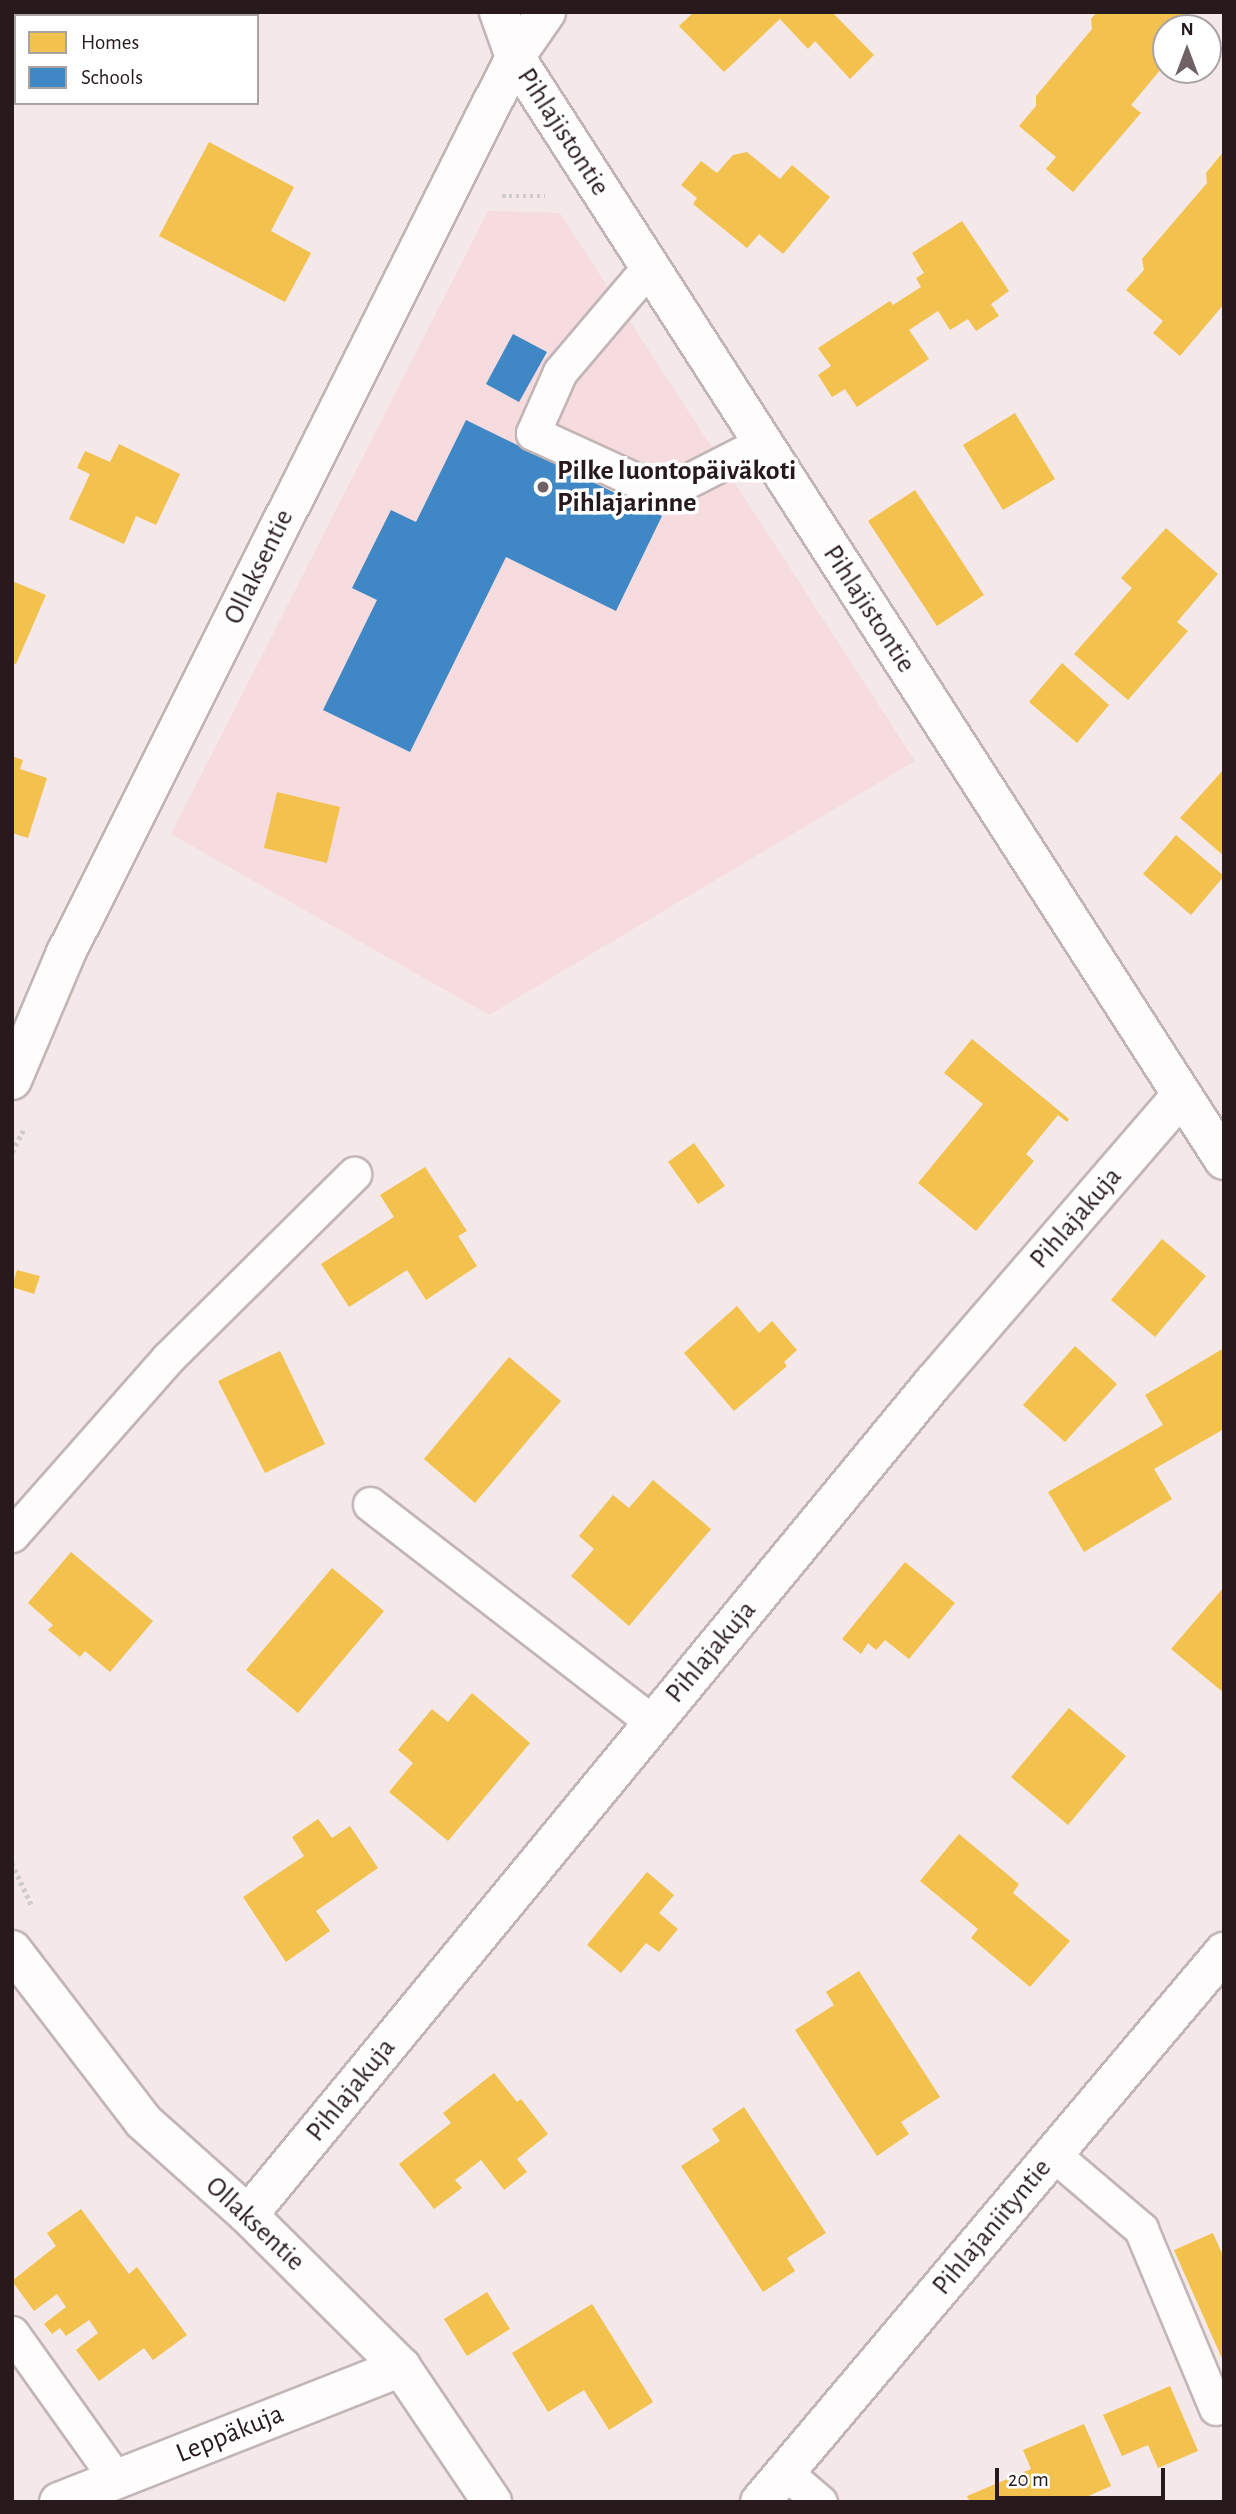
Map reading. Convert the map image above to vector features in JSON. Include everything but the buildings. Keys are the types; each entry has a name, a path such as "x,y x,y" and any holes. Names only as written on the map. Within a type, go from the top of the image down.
{"street":[{"name":"Pihlajistontie","path":"499,12 515,57 1224,1160"},
{"name":"Ollaksentie","path":"12,1080 66,953 515,57 546,12"},
{"name":"Pihlajakuja","path":"247,2215 934,1382 1182,1095"},
{"name":"Ollaksentie","path":"12,1950 143,2121 247,2215 401,2367 492,2502"},
{"name":"Pihlajaniityntie","path":"760,2502 1224,1952"},
{"name":"Leppäkuja","path":"59,2502 401,2367"}],"lane":[{"path":"649,267 560,372 533,433 664,494 762,443"},
{"path":"12,1535 168,1358 354,1174"},
{"path":"370,1504 653,1723"},
{"path":"1053,2154 1141,2229 1216,2408"},
{"path":"12,2333 116,2479"},
{"path":"785,2472 820,2502"}],"shaded area":[{"name":"Pilke luontopäiväkoti Pihlajarinne","path":"488,211 560,213 915,761 489,1015 171,834"}],"place":[{"name":"Pilke luontopäiväkoti Pihlajarinne","path":"543,487"}]}
